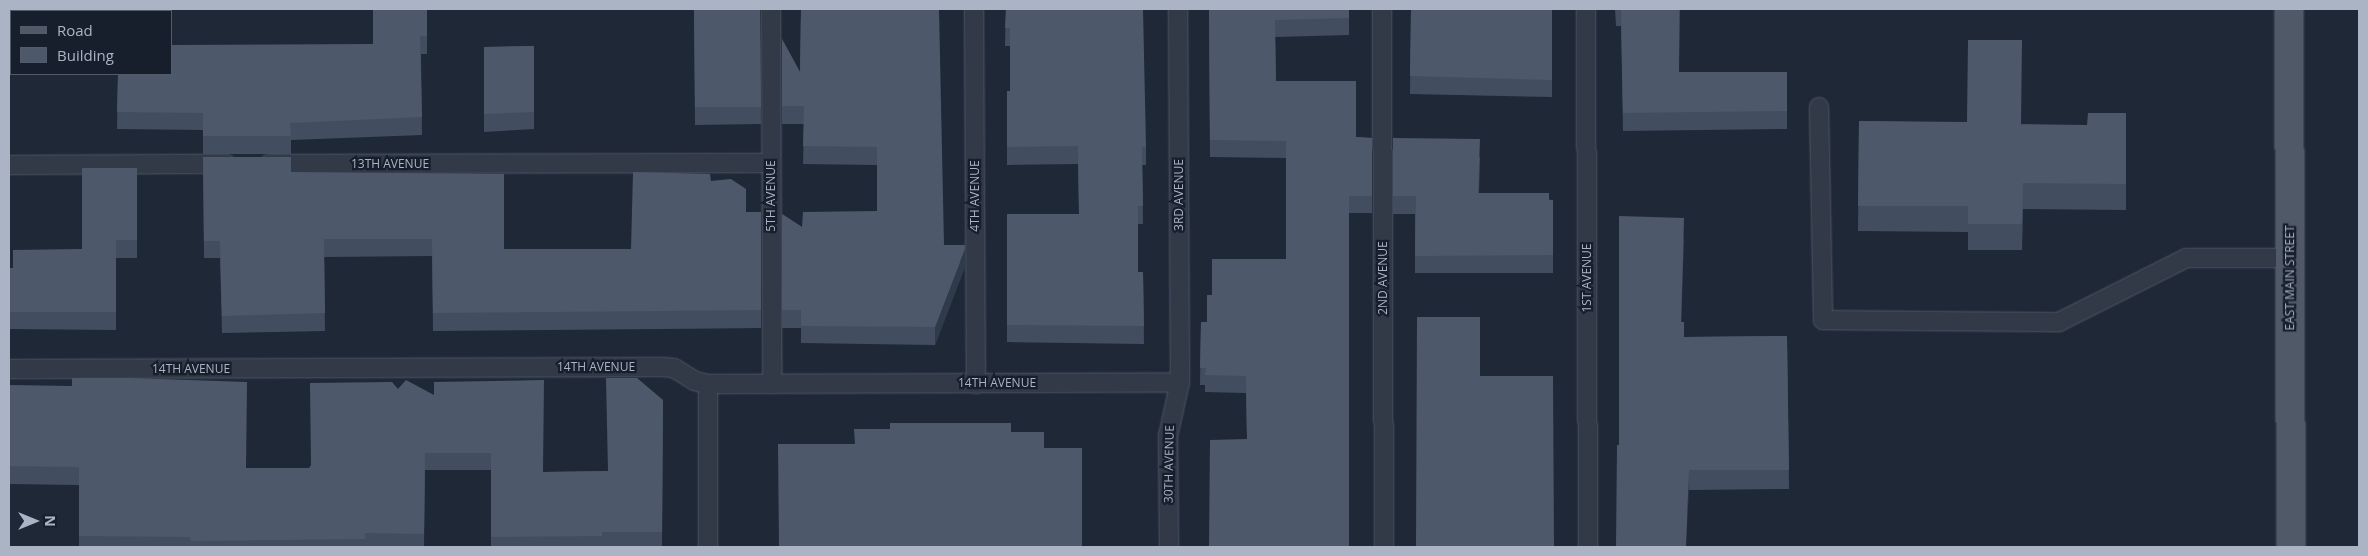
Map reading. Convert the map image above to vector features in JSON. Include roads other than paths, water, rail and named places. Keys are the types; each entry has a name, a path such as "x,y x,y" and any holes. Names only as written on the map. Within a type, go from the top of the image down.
{"main road":[{"name":"EAST MAIN STREET","path":"2289,9 2290,547"}],"lane":[{"name":"5TH AVENUE","path":"771,9 772,384"},
{"name":"4TH AVENUE","path":"974,9 976,384"},
{"name":"3RD AVENUE","path":"1178,9 1180,382"},
{"name":"2ND AVENUE","path":"1382,9 1384,547"},
{"name":"1ST AVENUE","path":"1586,9 1588,547"},
{"path":"1819,107 1823,320 2059,322 2186,258 2290,258"},
{"name":"13TH AVENUE","path":"9,165 771,163"},
{"name":"14TH AVENUE","path":"9,369 662,367 674,368 695,381 708,384 1180,382"},
{"name":"30TH AVENUE","path":"1169,547 1168,436 1180,382"},
{"path":"708,384 708,547"}]}
